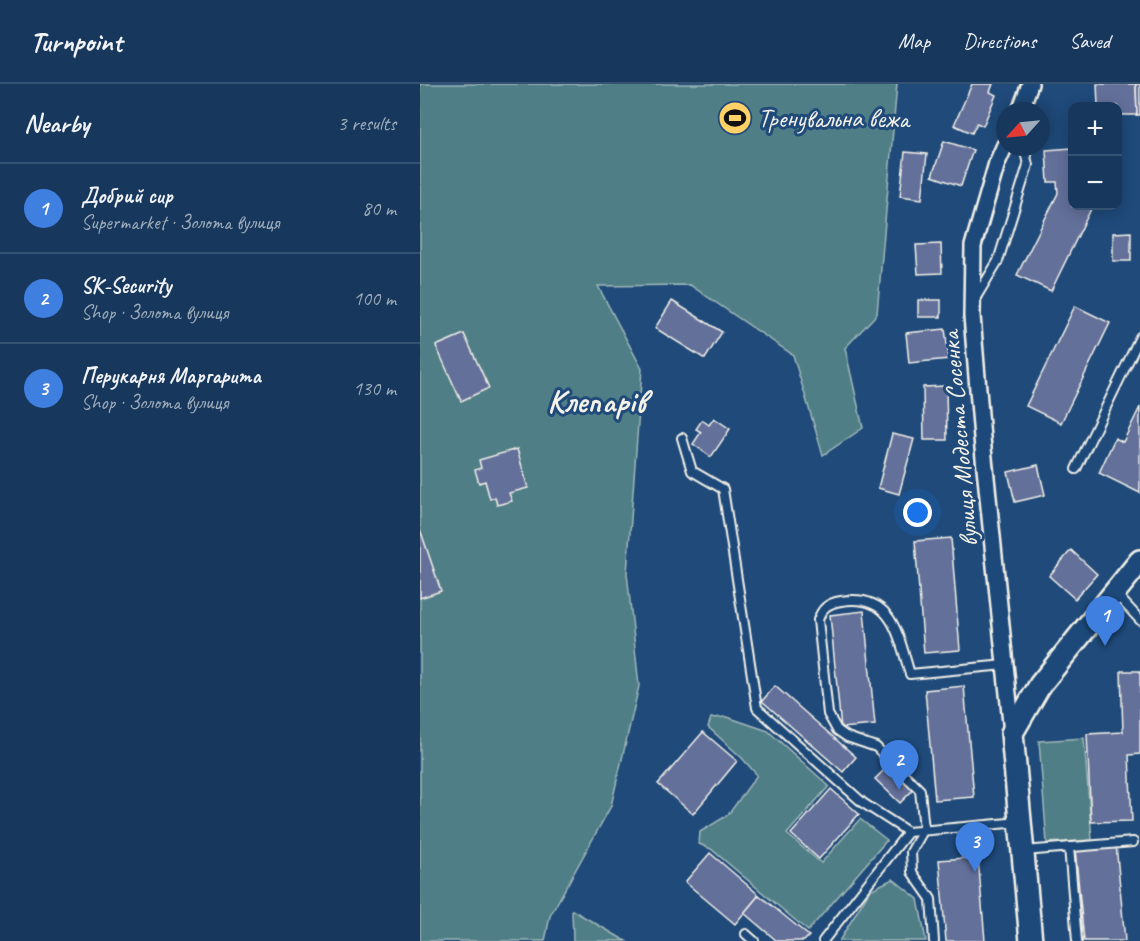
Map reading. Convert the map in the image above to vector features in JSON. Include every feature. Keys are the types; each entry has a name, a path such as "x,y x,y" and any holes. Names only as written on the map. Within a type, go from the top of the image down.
{"street":[{"path":"1023,102 1030,84"},
{"name":"вулиця Модеста Сосенка","path":"1000,156 973,246 973,303 982,438 1012,733"},
{"path":"1031,941 1012,733 1040,685 1140,561"}],"lane":[{"path":"973,303 998,261 1028,165 1026,156"},
{"path":"1076,469 1140,338"},
{"path":"682,438 692,471 723,489 757,708 863,803 908,832"},
{"path":"1114,592 1140,620"},
{"path":"934,941 931,899 912,872 911,852 924,829 920,790 876,747 847,737 837,730 828,714 818,620 822,609 831,603 855,599 876,605 888,614 896,627 910,674 1005,665"},
{"path":"823,941 908,832 1020,822"},
{"path":"1023,851 1133,842"},
{"path":"1069,847 1077,941"},
{"path":"746,934 754,941"}],"green space":[{"path":"420,84 897,84 877,314 845,348 863,428 823,455 793,355 690,285 598,286 642,369 627,573 639,686 611,806 550,916 545,941 420,941"},
{"path":"727,717 768,731 829,786 787,834 821,863 860,819 887,840 808,931 711,849 699,844 700,832 728,815 757,775 708,727 711,718"},
{"path":"1084,738 1092,840 1047,843 1039,741"},
{"path":"893,879 918,899 926,941 839,941 870,890"},
{"path":"572,910 626,941 573,941"}],"building":[{"path":"972,84 993,84 990,92 996,95 983,126 977,123 972,133 954,125"},
{"path":"1097,84 1136,84 1137,115 1122,115 1122,102 1098,102"},
{"path":"1136,84 1140,84 1140,115 1137,115"},
{"path":"944,141 973,150 961,186 932,176"},
{"path":"1068,148 1068,210 1091,210 1051,291 1017,275 1058,193 1057,182 1048,182 1046,156 1050,156 1050,150"},
{"path":"905,152 927,154 922,199 900,196"},
{"path":"1131,232 1131,261 1113,261 1113,233"},
{"path":"941,244 942,273 918,274 916,245"},
{"path":"918,300 941,300 941,317 918,317"},
{"path":"672,301 722,332 705,359 655,328"},
{"path":"1075,306 1110,323 1061,423 1026,406"},
{"path":"945,329 949,359 909,363 906,333"},
{"path":"464,334 489,388 461,401 436,346"},
{"path":"946,386 947,440 924,440 923,387"},
{"path":"1140,407 1140,493 1099,473 1115,438 1123,442"},
{"path":"714,418 730,429 711,457 693,444 701,432 696,429 702,420 709,425"},
{"path":"892,434 914,439 899,494 878,488"},
{"path":"517,449 528,488 509,493 512,501 497,505 495,497 490,499 485,481 479,483 475,470 481,468 479,460"},
{"path":"1038,465 1045,495 1015,502 1008,472"},
{"path":"420,529 441,591 420,598"},
{"path":"951,538 960,650 924,653 915,541"},
{"path":"1071,550 1097,574 1075,599 1049,576"},
{"path":"864,611 875,725 841,728 830,615"},
{"path":"1121,671 1140,671 1140,754 1129,755 1132,821 1091,822 1087,734 1123,732"},
{"path":"775,686 856,757 843,772 762,701"},
{"path":"964,686 974,797 935,800 925,690"},
{"path":"703,732 737,761 693,814 658,784"},
{"path":"888,766 913,790 900,803 875,779"},
{"path":"831,789 859,814 819,859 791,834"},
{"path":"1116,844 1125,941 1084,941 1075,848"},
{"path":"710,853 759,895 735,924 685,882"},
{"path":"978,857 985,941 946,941 939,860"},
{"path":"759,895 809,936 804,941 777,941 744,913"}],"place":[{"name":"Тренувальна вежа","path":"735,118"},
{"name":"Добрий сир","path":"1105,646"},
{"name":"SK-Security","path":"899,790"},
{"name":"Перукарня Маргарита","path":"975,872"}],"district":[{"name":"Клепарів","path":"597,401"}]}
